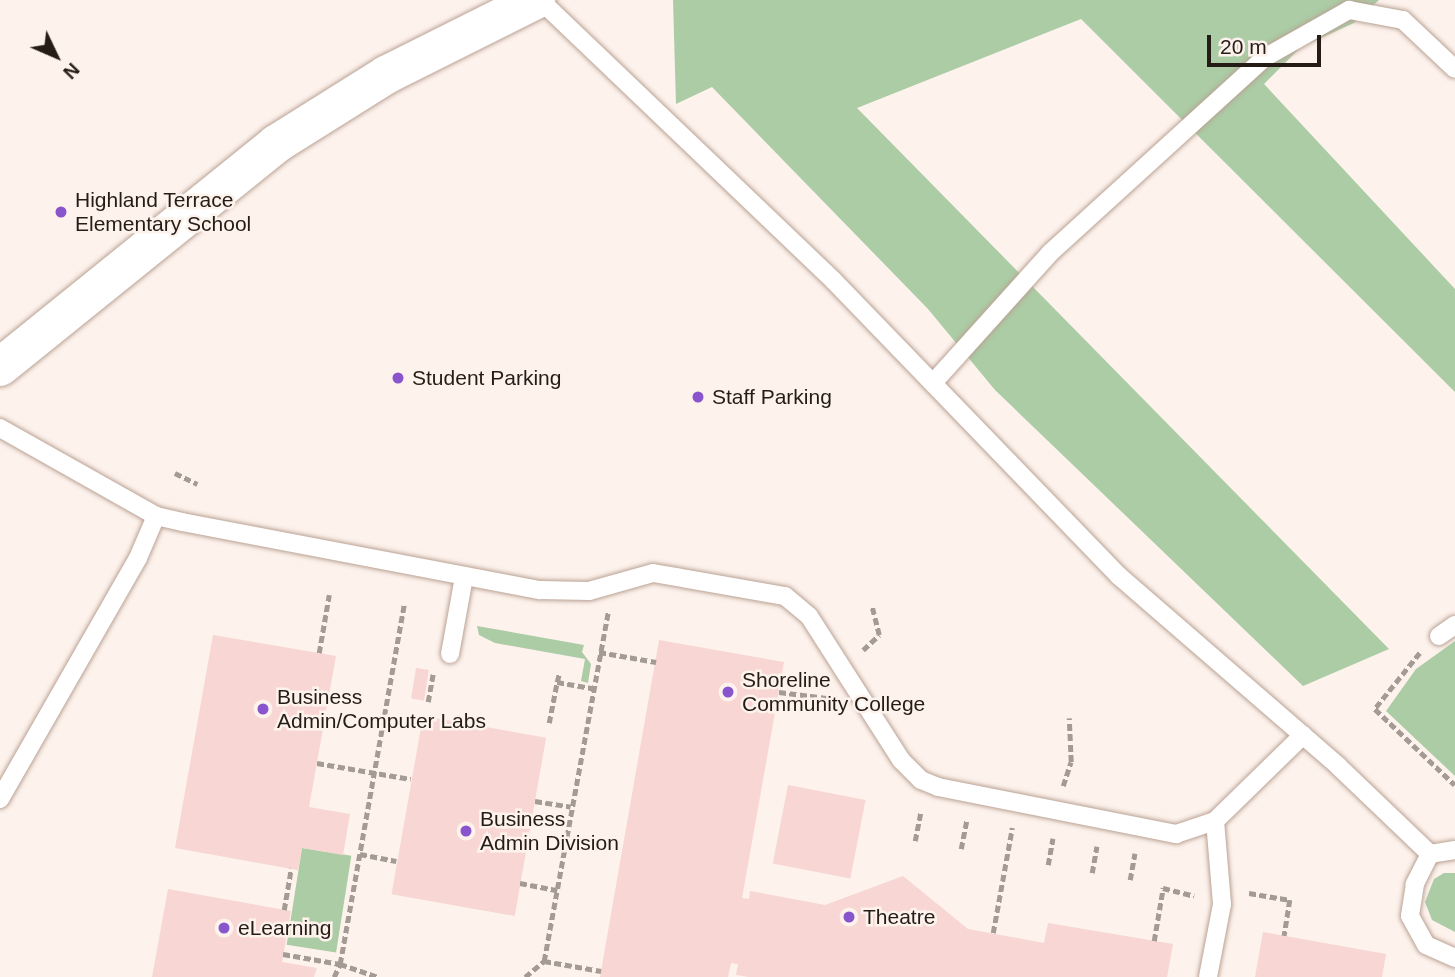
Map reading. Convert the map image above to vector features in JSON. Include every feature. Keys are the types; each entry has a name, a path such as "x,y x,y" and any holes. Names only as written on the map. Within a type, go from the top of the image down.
{"street":[{"path":"0,367 276,144 386,75 538,0"}],"lane":[{"path":"538,0 833,280 1119,576 1303,735 1430,854"},
{"path":"933,383 1051,252 1264,58 1349,10 1403,20 1455,69"},
{"path":"0,429 156,516 464,577 565,593 615,585 653,573 793,601 809,616 901,760 925,783 1176,834 1215,821 1303,735"},
{"path":"0,799 138,558 156,516"},
{"path":"450,654 464,577"},
{"path":"1439,636 1455,625"},
{"path":"1208,977 1222,904 1215,821"},
{"path":"1430,854 1455,850"},
{"path":"1430,854 1415,884 1413,928 1432,951 1455,958"}],"path":[{"path":"174,473 198,484"},
{"path":"526,977 544,961 592,688 615,585"},
{"path":"319,653 329,595"},
{"path":"334,977 340,964 404,603"},
{"path":"858,656 879,635 872,606"},
{"path":"1439,636 1396,679 1375,709 1455,785"},
{"path":"600,652 656,662"},
{"path":"428,702 433,671"},
{"path":"549,723 558,674"},
{"path":"557,682 592,688"},
{"path":"779,692 827,698"},
{"path":"1064,780 1071,762 1069,718"},
{"path":"317,763 411,779"},
{"path":"915,841 923,800"},
{"path":"535,801 571,807"},
{"path":"961,849 969,808"},
{"path":"993,933 1014,816"},
{"path":"360,854 397,861"},
{"path":"284,910 291,869"},
{"path":"520,883 557,890"},
{"path":"1154,941 1163,888"},
{"path":"1254,894 1290,900 1284,936"},
{"path":"283,954 340,964 378,977"},
{"path":"544,961 601,971"}],"green space":[{"path":"673,0 1379,0 1354,23 1301,47 1264,84 1455,289 1455,392 1081,19 857,108 1389,649 1303,686 995,390 928,309 712,87 676,104"},
{"path":"477,626 584,645 582,652 591,664 588,683 581,681 585,659 495,643 479,635"},
{"path":"1455,641 1455,776 1386,711 1416,669"},
{"path":"302,848 351,856 336,953 287,945"},
{"path":"1444,873 1455,873 1455,932 1432,920 1425,902 1434,879"}],"building":[{"name":"Business Admin/Computer Labs","path":"213,635 336,656 309,807 350,814 343,855 302,848 298,870 175,848"},
{"path":"659,640 784,662 742,898 749,899 750,891 825,905 903,876 968,929 1044,943 1048,923 1173,944 1167,977 749,977 736,975 738,964 731,963 728,977 600,977"},
{"path":"416,668 429,670 424,701 411,699"},
{"name":"Business Admin Division","path":"423,716 546,738 515,916 392,894"},
{"path":"788,785 866,800 850,879 773,864"},
{"name":"eLearning","path":"168,889 291,911 282,962 317,968 314,977 152,977"},
{"path":"1263,932 1386,954 1382,977 1255,977"}],"place":[{"name":"Highland Terrace Elementary School","path":"61,212"},
{"name":"Student Parking","path":"398,378"},
{"name":"Staff Parking","path":"698,397"},
{"name":"Shoreline Community College","path":"728,692"},
{"name":"Business Admin/Computer Labs","path":"263,709"},
{"name":"Business Admin Division","path":"466,831"},
{"name":"Theatre","path":"849,917"},
{"name":"eLearning","path":"224,928"}]}
